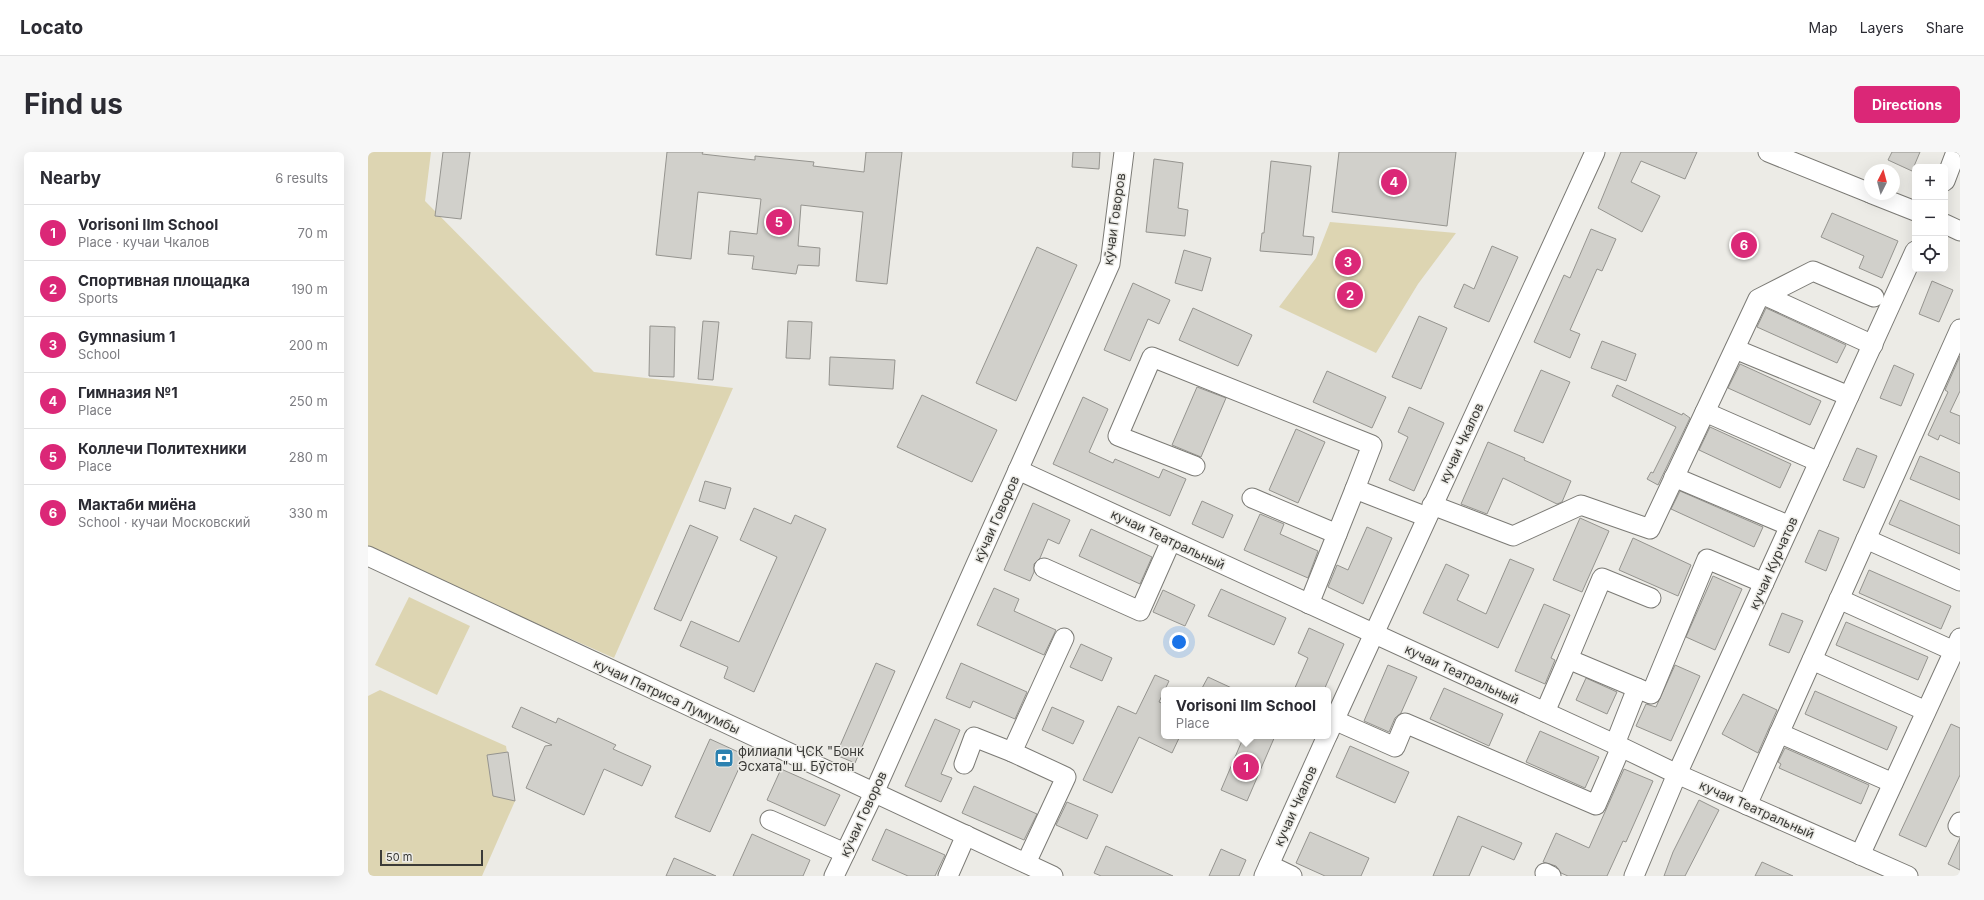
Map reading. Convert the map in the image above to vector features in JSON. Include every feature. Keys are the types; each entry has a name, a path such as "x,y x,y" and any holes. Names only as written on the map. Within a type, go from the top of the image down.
{"street":[{"name":"кӯчаи Говоров","path":"834,876 874,793 1110,264 1124,152"},
{"name":"кучаи Чкалов","path":"1331,728 1373,633 1595,152"},
{"path":"1768,152 1864,191"},
{"path":"1948,173 1956,152"},
{"path":"1887,200 1912,210"},
{"path":"1948,225 1960,231"},
{"name":"кучаи Курчатов","path":"1634,876 1677,774 1912,257"},
{"path":"1355,489 1513,536 1581,505 1650,530 1758,299 1813,271 1874,297"},
{"path":"1766,296 1872,344"},
{"path":"1747,805 1960,329"},
{"path":"1735,348 1849,396"},
{"path":"1195,466 1118,436 1152,357 1372,445 1309,604"},
{"path":"1705,412 1819,462"},
{"name":"кучаи Театральный","path":"1018,470 1618,745 1677,774 1908,876"},
{"path":"1674,477 1790,526"},
{"path":"1252,498 1337,534"},
{"path":"1866,539 1960,581"},
{"path":"1044,568 1140,611 1171,541"},
{"name":"кучаи Патриса Лумумбы","path":"368,556 1053,876"},
{"path":"1568,659 1651,694 1707,559 1764,583"},
{"path":"1545,712 1602,578 1651,598"},
{"path":"1839,599 1957,644 1860,855"},
{"path":"1012,752 1064,638"},
{"path":"1812,660 1926,711"},
{"path":"1331,730 1395,747 1405,723 1596,805 1637,688"},
{"path":"1779,733 1893,783"},
{"path":"964,764 974,737 1012,752 1066,777 1026,863"},
{"name":"кучаи Чкалов","path":"1266,871 1326,739"},
{"path":"770,820 845,853"},
{"path":"1960,822 1958,826 1960,827"},
{"path":"948,876 966,835"},
{"path":"1266,871 1292,876"}],"shaded area":[{"path":"368,152 431,152 425,201 594,372 733,388 614,658 368,549"},
{"path":"1330,222 1456,233 1418,284 1376,353 1279,307 1316,258"},
{"path":"409,597 470,626 437,695 375,665"},
{"path":"380,690 506,746 515,801 482,876 368,876 368,696"}],"building":[{"path":"443,152 470,152 461,219 435,216"},
{"path":"667,152 703,152 702,154 755,160 755,156 814,162 813,166 864,172 866,152 902,152 887,284 856,281 863,212 801,205 798,246 820,248 819,266 798,265 796,274 752,269 754,256 728,254 730,231 757,234 761,199 698,192 691,259 656,255"},
{"path":"1073,152 1100,152 1099,169 1072,167"},
{"path":"1339,152 1456,152 1447,226 1332,212"},
{"path":"1621,152 1697,152 1685,179 1641,161 1631,182 1660,196 1642,232 1598,208"},
{"path":"1892,152 1920,152 1915,164 1912,164 1912,171 1900,166 1900,164 1888,160"},
{"path":"1154,159 1183,163 1178,208 1188,210 1185,236 1146,232"},
{"path":"1271,161 1311,166 1303,236 1314,237 1312,255 1260,251 1262,233 1264,233"},
{"path":"1832,213 1898,241 1882,278 1859,268 1864,256 1821,237"},
{"path":"1591,229 1616,239 1602,271 1597,269 1570,330 1580,334 1570,358 1534,342 1564,275 1570,278"},
{"path":"1492,246 1518,257 1489,322 1454,307 1464,284 1474,289"},
{"path":"1037,247 1077,265 1016,401 976,383"},
{"path":"1184,250 1211,258 1202,291 1175,283"},
{"path":"1932,281 1953,290 1939,322 1919,314"},
{"path":"1133,283 1170,300 1159,324 1148,319 1130,361 1104,350"},
{"path":"1193,308 1252,335 1238,366 1179,340"},
{"path":"1766,308 1846,345 1837,363 1757,327"},
{"path":"1419,316 1447,328 1421,389 1392,377"},
{"path":"703,321 719,322 713,380 698,379"},
{"path":"788,321 812,322 810,359 786,358"},
{"path":"650,326 675,327 674,377 649,376"},
{"path":"1602,341 1636,354 1626,381 1591,368"},
{"path":"1960,356 1960,391 1950,412 1960,416 1960,444 1940,435 1938,440 1928,435 1948,392 1945,390"},
{"path":"830,357 895,360 893,389 829,385"},
{"path":"1740,364 1821,401 1810,425 1728,388"},
{"path":"1894,365 1914,374 1901,406 1880,398"},
{"path":"1541,370 1570,382 1543,443 1514,431"},
{"path":"1327,371 1386,397 1372,428 1313,402"},
{"path":"1617,385 1682,415 1683,413 1690,418 1658,485 1647,479 1651,472 1653,473 1676,427 1612,396"},
{"path":"1197,387 1226,398 1201,457 1172,445"},
{"path":"922,395 997,430 972,482 897,447"},
{"path":"1083,397 1108,409 1089,452 1113,463 1115,459 1159,478 1163,469 1186,479 1170,516 1053,464"},
{"path":"1409,407 1444,423 1414,491 1389,480 1408,437 1398,432"},
{"path":"1710,427 1791,464 1780,488 1699,450"},
{"path":"1296,429 1325,442 1298,503 1269,490"},
{"path":"1488,442 1525,458 1524,460 1571,481 1562,502 1557,504 1503,478 1487,514 1461,504"},
{"path":"1857,448 1877,456 1864,488 1843,480"},
{"path":"1920,456 1960,473 1960,500 1910,479"},
{"path":"705,481 731,488 725,509 699,501"},
{"path":"1680,491 1763,527 1754,547 1671,509"},
{"path":"1900,500 1960,526 1960,554 1889,524"},
{"path":"1202,501 1233,515 1223,538 1192,524"},
{"path":"1033,503 1070,520 1059,544 1048,539 1040,558 1034,564 1034,572 1030,581 1004,570"},
{"path":"754,508 791,524 795,515 826,529 754,692 724,678 728,667 680,646 691,621 739,642 777,557 740,540"},
{"path":"1260,514 1284,524 1280,534 1318,551 1308,578 1244,550"},
{"path":"1580,518 1609,531 1582,592 1553,580"},
{"path":"690,525 718,537 681,621 654,609"},
{"path":"1367,527 1392,538 1363,604 1328,587 1337,565 1348,570"},
{"path":"1091,529 1152,557 1140,584 1079,556"},
{"path":"1819,530 1839,538 1826,571 1805,562"},
{"path":"1633,538 1691,565 1678,596 1619,570"},
{"path":"1510,559 1534,569 1498,648 1423,613 1446,564 1469,575 1457,600 1486,614"},
{"path":"1869,570 1951,606 1941,629 1859,593"},
{"path":"1713,576 1742,589 1715,650 1686,637"},
{"path":"994,588 1019,599 1014,611 1056,630 1044,655 977,625"},
{"path":"1221,589 1286,618 1274,645 1208,616"},
{"path":"1163,590 1195,605 1185,626 1153,612"},
{"path":"1544,604 1570,615 1551,658 1555,660 1545,684 1515,671"},
{"path":"1782,613 1803,621 1789,653 1769,645"},
{"path":"1846,622 1928,657 1918,680 1836,645"},
{"path":"1309,628 1344,644 1325,687 1295,687 1308,658 1298,653"},
{"path":"1081,644 1112,658 1102,681 1070,667"},
{"path":"876,663 895,671 855,763 836,755"},
{"path":"961,663 1027,692 1015,719 973,701 970,708 946,698"},
{"path":"1388,665 1417,677 1401,713 1395,718 1389,732 1364,721"},
{"path":"1675,665 1700,676 1671,741 1636,726 1646,704 1656,707"},
{"path":"1155,675 1169,681 1166,687 1161,687 1161,698 1159,702 1161,703 1161,739 1179,739 1172,753 1139,737 1112,793 1083,780 1118,706 1136,714"},
{"path":"1208,677 1230,687 1203,687"},
{"path":"1586,678 1617,692 1607,714 1576,700"},
{"path":"1444,688 1503,714 1489,746 1430,719"},
{"path":"1815,691 1897,727 1887,750 1805,714"},
{"path":"1743,694 1777,710 1758,753 1722,734"},
{"path":"521,707 556,723 558,718 616,745 613,749 651,766 642,786 604,769 584,815 526,788 545,746 552,745 512,727"},
{"path":"1052,707 1084,721 1073,744 1042,730"},
{"path":"935,719 960,730 941,774 952,778 941,802 905,786"},
{"path":"1951,724 1960,728 1960,775 1926,847 1899,835"},
{"path":"1540,731 1599,757 1585,788 1526,762"},
{"path":"710,739 745,755 710,832 675,817"},
{"path":"1243,739 1274,739 1247,801 1221,790"},
{"path":"1350,746 1409,772 1395,803 1336,777"},
{"path":"1785,748 1869,785 1861,804 1779,768 1781,764 1778,762"},
{"path":"508,752 515,801 493,796 487,755"},
{"path":"781,769 840,795 825,826 767,800"},
{"path":"1624,769 1653,781 1626,842 1623,841 1607,876 1568,876 1561,873 1556,866 1543,862 1556,833 1589,848"},
{"path":"974,786 1037,814 1024,840 962,813"},
{"path":"1699,800 1719,810 1685,876 1664,876 1673,852"},
{"path":"1067,802 1098,815 1087,839 1056,825"},
{"path":"1458,816 1522,843 1514,860 1482,846 1469,876 1433,876"},
{"path":"886,829 945,855 935,876 908,876 872,860"},
{"path":"1310,832 1369,858 1361,876 1325,876 1296,863"},
{"path":"752,834 810,860 803,876 733,876"},
{"path":"1960,838 1960,870 1948,864"},
{"path":"1106,846 1173,876 1101,876 1094,873"},
{"path":"1221,849 1246,860 1239,876 1209,876"},
{"path":"674,858 716,876 666,876"},
{"path":"1762,862 1793,876 1755,876"}],"place":[{"name":"Гимназия №1","path":"1394,182"},
{"name":"Коллечи Политехники","path":"779,222"},
{"name":"Мактаби миёна","path":"1744,245"},
{"name":"Gymnasium 1","path":"1348,262"},
{"name":"Спортивная площадка","path":"1350,295"},
{"name":"филиали ҶСК \"Бонк Эсхата\" ш. Бӯстон","path":"724,758"},
{"name":"Vorisoni Ilm School","path":"1246,767"}]}
